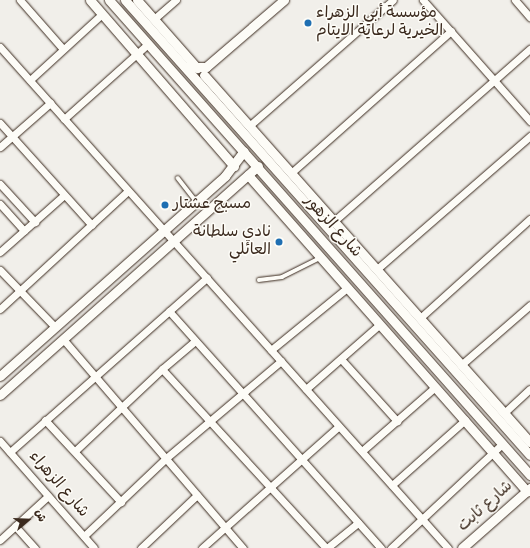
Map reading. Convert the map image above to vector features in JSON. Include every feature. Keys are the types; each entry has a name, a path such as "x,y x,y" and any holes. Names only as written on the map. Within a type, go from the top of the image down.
{"street":[{"path":"20,0 63,49"},
{"path":"90,0 234,166"},
{"name":"شارع الزهور","path":"125,0 206,91 315,206 373,279 478,390 530,455"},
{"path":"137,0 202,70 291,173 315,206 334,221 420,318 461,365 478,390 504,412 530,442"},
{"path":"154,19 176,0"},
{"path":"202,70 284,0"},
{"path":"249,126 393,0"},
{"path":"423,0 530,121"},
{"path":"515,0 530,17"},
{"name":"شارع الزهور","path":"114,2 148,44 365,286 530,475"},
{"path":"30,80 102,14"},
{"path":"291,173 451,31"},
{"path":"64,119 148,44"},
{"path":"0,46 127,192 164,230 448,548"},
{"path":"334,221 495,82 530,49"},
{"path":"185,67 202,70"},
{"path":"202,70 206,91"},
{"path":"0,147 50,103"},
{"path":"0,123 63,196 92,225"},
{"path":"377,270 530,136"},
{"path":"0,376 196,202 234,166 244,151"},
{"path":"0,395 83,322 172,239 258,166"},
{"path":"248,175 320,258 528,489"},
{"path":"0,184 35,222"},
{"path":"0,309 21,292 127,192"},
{"path":"0,252 63,196"},
{"path":"0,204 24,231"},
{"path":"292,226 302,216"},
{"path":"420,318 530,219"},
{"path":"154,239 162,248"},
{"path":"0,270 55,327"},
{"path":"10,452 206,278"},
{"path":"365,286 373,279"},
{"path":"271,350 347,288"},
{"path":"381,305 389,296"},
{"path":"461,365 530,305"},
{"path":"74,311 83,322"},
{"path":"169,311 242,395 381,548"},
{"path":"306,389 342,359 380,324"},
{"path":"63,339 94,377 122,406 165,459 243,548"},
{"path":"75,451 162,369 195,341"},
{"path":"342,359 397,421"},
{"path":"84,536 165,459 281,361"},
{"path":"162,369 326,548 358,523"},
{"path":"362,451 436,387"},
{"path":"504,412 530,389"},
{"path":"447,400 456,392"},
{"path":"45,420 121,502"},
{"path":"392,485 465,420"},
{"path":"202,548 269,487 340,426"},
{"name":"شارع الزهراء","path":"0,441 94,548"},
{"path":"391,548 421,517 502,444"},
{"name":"شارع ثابت","path":"462,548 528,489"},
{"path":"141,548 197,495"},
{"path":"0,540 48,496"},
{"path":"15,526 35,548"}],"lane":[{"path":"178,178 196,202"},
{"path":"259,280 282,277 320,258"}],"place":[{"name":"مؤسسة أبي الزهراء الخيرية لرعاية الايتام","path":"308,23"},
{"name":"مسبح عشتار","path":"165,205"},
{"name":"نادي سلطانة العائلي","path":"279,242"}]}
